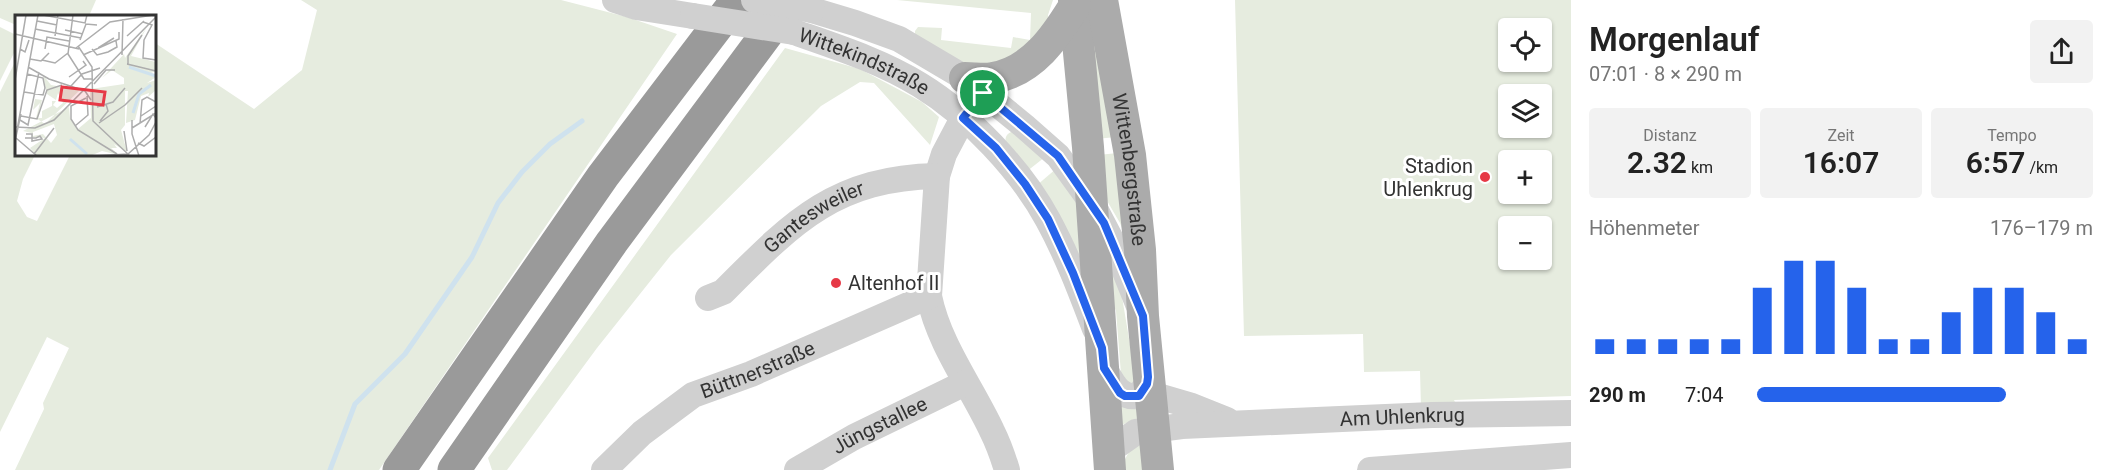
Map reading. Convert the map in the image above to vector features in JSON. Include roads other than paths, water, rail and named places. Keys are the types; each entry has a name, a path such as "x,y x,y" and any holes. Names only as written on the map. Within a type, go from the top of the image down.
{"highway":[{"path":"399,470 603,176 737,0"},
{"path":"454,470 612,242 802,5"}],"main road":[{"path":"974,85 1017,70 1034,58 1054,39 1084,2"},
{"name":"Wittenbergstraße","path":"1084,2 1092,203 1110,461"},
{"name":"Wittenbergstraße","path":"1084,2 1130,155 1158,470"}],"street":[{"name":"Wittekindstraße","path":"615,0 636,6 794,32 880,64 921,86 963,118 996,148 1025,184 1048,219 1073,273 1103,358"},
{"name":"Wittekindstraße","path":"754,0 802,5 899,39 974,85 1058,156 1092,203 1116,249 1143,316"},
{"path":"974,85 963,118 944,154 937,176 929,296 936,320 965,383 993,432 1007,470"},
{"name":"Gantesweiler","path":"708,298 723,292 793,225 830,200 857,188 894,178 937,176"},
{"name":"Büttnerstraße","path":"604,470 642,433 693,395 751,374 929,296"},
{"name":"Wittenbergstraße","path":"1103,358 1120,393 1125,396 1139,396 1147,384 1149,385"},
{"name":"Jüngstallee","path":"797,470 854,437 965,383"},
{"name":"Am Uhlenkrug","path":"1149,385 1235,424"},
{"name":"Am Uhlenkrug","path":"1110,461 1136,432 1155,429 1432,415 1571,413"},
{"path":"1370,470 1501,466 1571,455"}],"waterway":[{"path":"330,470 355,404 405,354 472,257 498,203 522,172 550,144 582,121"}],"place":[{"name":"Stadion Uhlenkrug","path":"1485,177"},
{"name":"Altenhof II","path":"836,283"}]}
